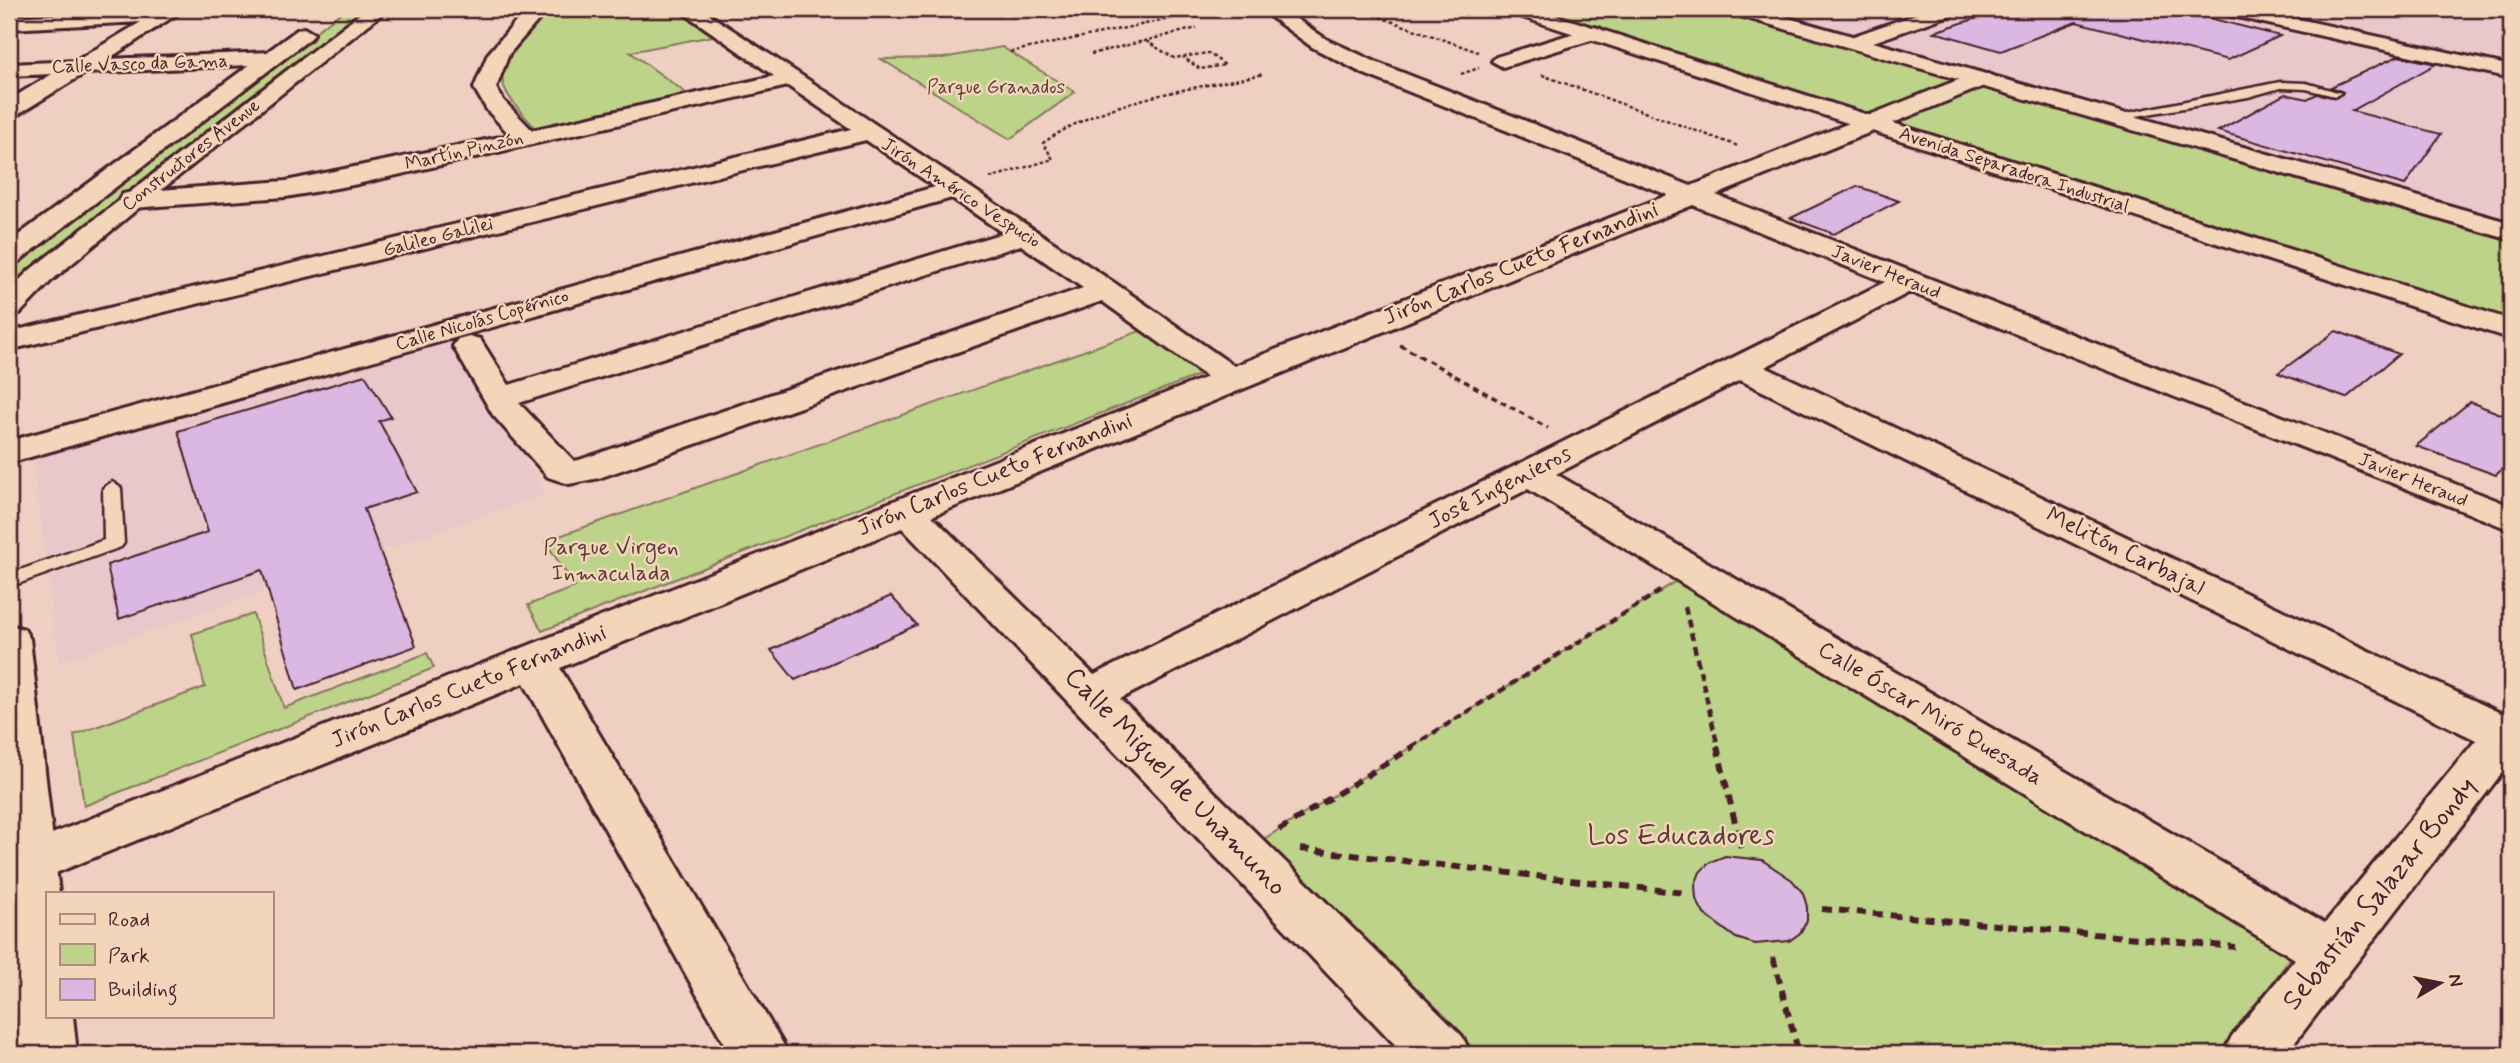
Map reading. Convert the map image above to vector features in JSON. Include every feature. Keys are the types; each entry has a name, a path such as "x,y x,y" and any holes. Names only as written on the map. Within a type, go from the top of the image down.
{"street":[{"path":"18,22 46,9"},
{"name":"Constructores Avenue","path":"9,307 41,275 132,200 378,9"},
{"path":"526,137 495,104 485,88 488,70 506,41 538,9"},
{"name":"Jirón Américo Vespucio","path":"692,9 868,132 1107,290 1232,380"},
{"name":"Javier Heraud","path":"1269,9 1319,43 1370,68 2511,519"},
{"name":"Avenida Separadora Industrial","path":"1517,9 2511,330"},
{"path":"1737,9 2511,232"},
{"path":"1855,43 1949,9"},
{"path":"2228,9 2511,72"},
{"path":"18,22 170,12"},
{"path":"9,110 170,12"},
{"name":"Constructores Avenue","path":"9,256 320,23"},
{"path":"1503,61 1594,33"},
{"name":"Calle Vasco da Gama","path":"9,69 271,58"},
{"name":"Martín Pinzón","path":"132,200 286,189 792,79"},
{"name":"Jirón Carlos Cueto Fernandini","path":"19,868 1981,79"},
{"name":"Galileo Galilei","path":"9,341 868,132"},
{"name":"Calle Nicolás Copérnico","path":"9,452 956,189"},
{"path":"499,398 1024,235"},
{"name":"José Ingenieros","path":"1091,695 1909,281"},
{"path":"469,346 505,408 561,469 569,473 586,470 1107,290"},
{"name":"Melitón Carbajal","path":"1739,367 2509,736"},
{"name":"Calle Óscar Miró Quesada","path":"1529,474 2332,954"},
{"name":"Calle Miguel de Unamuno","path":"906,511 1091,695 1442,1054"},
{"path":"9,639 19,868 48,1054"},
{"path":"534,661 760,1054"},
{"name":"Sebastián Salazar Bondy","path":"2252,1054 2509,736"}],"lane":[{"path":"2113,117 2248,94 2280,85 2306,86 2335,93"},
{"path":"9,581 114,543 112,488"}],"path":[{"path":"1010,52 1098,31 1217,9"},
{"path":"1357,9 1780,161"},
{"path":"1091,54 1197,28"},
{"path":"1146,41 1174,58 1208,53 1226,65 1200,69 1183,57"},
{"path":"956,189 1053,159 1043,143 1057,131 1085,118 1141,101 1264,74"},
{"path":"1366,326 1582,447"},
{"path":"1268,836 1667,587"},
{"path":"1682,593 1741,848"},
{"path":"1298,848 1685,893"},
{"path":"1822,909 2239,947"},
{"path":"1773,957 1799,1054"}],"shaded area":[{"path":"1751,9 2511,9 2511,225"},
{"path":"449,340 546,494 59,662 33,457"}],"green space":[{"path":"346,9 368,9 162,165 9,293 9,263 27,246"},
{"path":"547,9 674,9 713,36 630,52 690,96 536,129 506,91 502,79 503,68 507,56 522,35"},
{"path":"1532,9 1717,9 2511,238 2511,322"},
{"name":"Parque Granados","path":"1002,47 1075,92 1010,139 881,59 943,58"},
{"name":"Parque Virgen Inmaculada","path":"1143,330 1202,374 542,631 528,605 575,587 545,541"},
{"name":"Los Educadores","path":"1678,580 2295,952 2219,1054 1479,1054 1256,844"},
{"path":"253,614 284,708 427,653 434,668 84,806 74,735 205,687 192,634"}],"building":[{"path":"2005,9 2174,9 2280,36 2228,60 2076,22 2001,51 1934,32"},
{"path":"2398,56 2436,64 2352,111 2441,134 2405,185 2218,131 2285,94 2307,99 2317,94 2336,98 2343,92 2331,87"},
{"path":"1857,186 1899,201 1834,234 1791,218"},
{"path":"2336,331 2399,354 2346,398 2278,373"},
{"path":"365,375 391,417 379,421 417,492 364,509 416,646 297,690 262,570 119,619 107,565 208,532 178,431"},
{"path":"2470,402 2511,418 2511,461 2496,475 2416,446"},
{"path":"891,596 917,625 795,680 771,650"},
{"path":"1725,856 1762,860 1792,880 1803,893 1807,907 1807,921 1800,933 1789,941 1755,944 1736,938 1704,914 1696,899 1695,885 1700,872 1710,862"}]}
